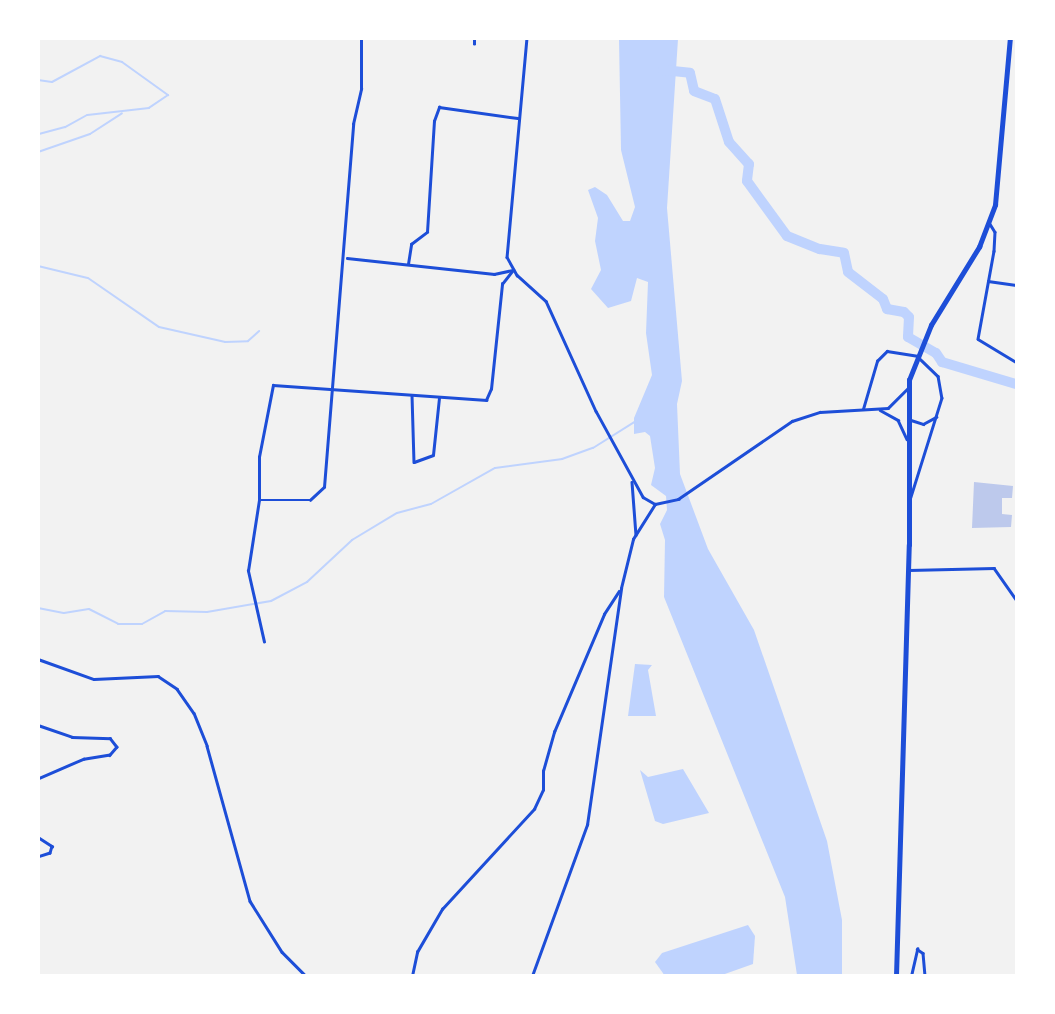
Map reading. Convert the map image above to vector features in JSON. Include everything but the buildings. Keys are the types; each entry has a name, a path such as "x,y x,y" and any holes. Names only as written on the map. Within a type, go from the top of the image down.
{"main road":[{"path":"895,975 908,570 908,388 910,373 944,303 989,223 998,190 1010,38"}],"street":[{"path":"259,500 310,500 322,491 346,258 343,238 353,124 361,89 361,38"},
{"path":"474,38 474,44"},
{"path":"527,38 505,242 513,270 546,300 614,447 643,497 655,504 662,504 690,493 792,421 820,412 880,410 896,405 908,388"},
{"path":"408,264 411,244 427,232 434,121 439,107 517,118"},
{"path":"989,223 995,242 978,339 1017,362"},
{"path":"346,258 494,274 513,270"},
{"path":"264,642 261,616 248,571 259,500 259,457 272,388 284,384 439,398 487,398 502,284 513,270"},
{"path":"988,281 1017,285"},
{"path":"863,409 877,361 887,351 898,349 917,356 938,376 942,394 909,501"},
{"path":"412,395 414,462 433,455 439,398"},
{"path":"880,410 898,420 907,439"},
{"path":"907,415 919,424 936,417"},
{"path":"632,480 636,535"},
{"path":"532,975 587,825 621,588 636,535 655,504"},
{"path":"908,570 994,568 1017,599"},
{"path":"412,975 417,952 442,909 534,809 543,790 543,771 554,732 604,614 621,588"},
{"path":"38,659 94,679 158,676 177,689 194,713 207,746 250,901 282,952 306,975"},
{"path":"38,724 72,737 110,738 117,747 110,755 84,759 38,779"},
{"path":"38,837 52,846 50,853 38,857"},
{"path":"911,975 917,949 923,953 925,975"}],"water":[{"path":"619,39 678,39 667,208 682,381 677,404 680,474 708,549 754,630 827,841 842,920 842,975 797,975 785,897 664,597 665,540 660,524 667,510 666,496 651,485 655,468 650,436 645,432 634,434 634,418 652,375 646,333 648,282 637,278 631,301 608,308 591,289 601,270 595,241 598,218 588,190 595,187 607,195 623,221 630,221 635,207 621,150"},
{"path":"635,664 652,665 648,670 656,716 628,716"},
{"path":"683,769 709,813 663,824 655,821 640,770 648,777"},
{"path":"748,925 755,936 753,964 722,975 665,976 655,962 662,953"}],"waterway":[{"path":"38,80 52,82 100,56 122,62 168,95 149,108 87,115 65,127 38,134"},
{"path":"663,70 690,73 694,91 715,99 729,142 749,164 747,181 787,236 820,249 844,253 848,272 883,299 887,309 904,312 909,317 908,337 936,353 942,362 1016,384"},
{"path":"38,152 90,134 122,113"},
{"path":"38,266 88,278 159,327 225,342 248,341 259,331"},
{"path":"38,608 64,613 89,609 118,624 142,624 165,611 207,612 271,601 307,582 352,540 397,513 431,504 495,468 562,459 593,448 636,421"}]}
